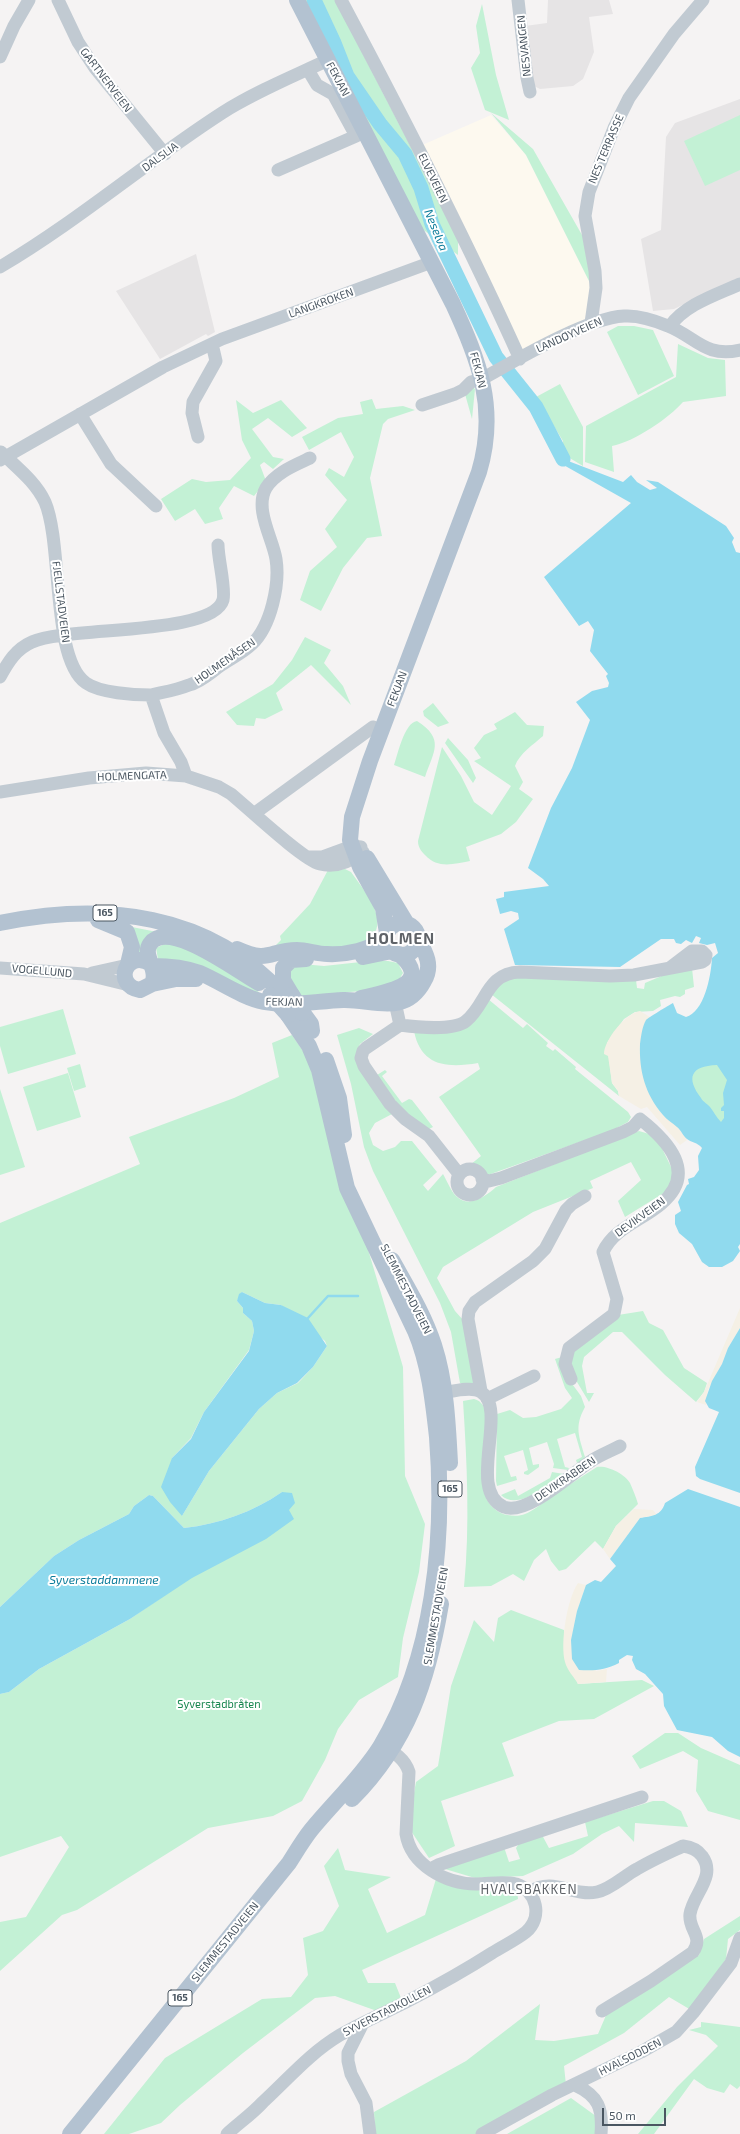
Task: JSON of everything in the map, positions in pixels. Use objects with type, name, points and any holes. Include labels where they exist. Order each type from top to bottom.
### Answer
[{"type":"main road","name":"FEKJAN","points":[[152,965],[199,973],[255,1000],[269,1003],[350,1000],[383,1004],[394,997],[405,986],[411,973],[407,961],[391,944],[383,908],[358,850],[359,816],[370,761],[479,472],[485,447],[489,375],[475,353],[432,262],[297,0]]},
{"type":"main road","name":"FEKJAN","points":[[358,850],[407,924]]},
{"type":"main road","name":"SLEMMESTADVEIEN","points":[[0,923],[56,914],[105,913],[153,920],[208,938],[243,959],[264,975],[312,1032],[326,1058],[339,1098],[347,1154],[356,1189],[367,1216],[425,1322],[437,1356],[441,1498],[435,1571],[429,1609],[417,1659],[387,1748],[362,1788],[289,1863],[70,2134]]},
{"type":"main road","name":"165","points":[[98,920],[127,932],[132,946],[128,965]]},
{"type":"main road","name":"SLEMMESTADVEIEN","points":[[0,931],[43,923],[98,920],[130,923],[158,929],[191,939],[232,959],[254,976],[259,983],[282,995]]},
{"type":"main road","points":[[407,924],[415,930],[418,939],[414,949],[410,952],[391,944],[393,925],[407,924]]},
{"type":"main road","name":"165","points":[[152,965],[148,955],[151,943],[156,939],[169,937],[218,956],[259,983]]},
{"type":"main road","name":"165","points":[[208,938],[227,943],[251,955],[264,957],[295,950],[326,954],[344,953],[365,949],[378,944],[391,944]]},
{"type":"main road","name":"FEKJAN","points":[[394,997],[414,995],[427,976],[427,956],[418,939]]},
{"type":"main road","name":"165","points":[[282,995],[284,983],[282,975],[284,965],[291,960],[345,960],[377,955],[391,944]]},
{"type":"main road","points":[[136,960],[144,960],[152,965],[154,978],[152,984],[140,990],[129,985],[125,979],[125,972],[128,965],[136,960]]},
{"type":"main road","name":"FEKJAN","points":[[152,984],[184,978],[221,984]]},
{"type":"main road","name":"SLEMMESTADVEIEN","points":[[296,1014],[319,1070],[347,1188],[420,1342],[438,1394]]},
{"type":"street","points":[[0,57],[14,26],[29,0]]},
{"type":"street","name":"GARTNERVEIEN","points":[[58,0],[78,42],[91,62],[165,154]]},
{"type":"street","name":"ELVEVEIEN","points":[[341,0],[413,136],[494,300],[516,361]]},
{"type":"street","name":"NESVANGEN","points":[[518,0],[530,92]]},
{"type":"street","name":"NES TERRASSE","points":[[591,323],[596,302],[596,282],[585,216],[590,187],[614,128],[630,98],[674,34],[703,0]]},
{"type":"street","name":"DALSLIA","points":[[0,267],[49,236],[222,113],[246,99],[328,60]]},
{"type":"street","points":[[278,170],[356,136],[333,94],[317,85],[308,70]]},
{"type":"street","name":"LANGKROKEN","points":[[2,456],[163,368],[212,344],[432,262]]},
{"type":"street","points":[[670,326],[677,316],[686,309],[740,284]]},
{"type":"street","name":"LANDØYVEIEN","points":[[422,405],[464,390],[471,382],[489,375],[591,323],[608,318],[636,316],[670,326],[702,347],[721,352],[740,350]]},
{"type":"street","points":[[198,437],[192,413],[193,402],[216,361],[212,344]]},
{"type":"street","points":[[80,414],[111,464],[156,506]]},
{"type":"street","name":"FJELLSTADVEIEN","points":[[2,456],[25,474],[45,503],[58,569],[64,635],[73,665],[86,683],[98,688],[138,695],[151,695]]},
{"type":"street","name":"HOLMENÅSEN","points":[[151,695],[190,685],[201,680],[252,644],[260,635],[266,626],[272,608],[276,582],[276,559],[268,535],[263,499],[266,489],[283,472],[310,458]]},
{"type":"street","points":[[0,677],[11,657],[23,647],[43,638],[163,626],[213,612],[220,608],[224,591],[218,562],[218,545]]},
{"type":"street","points":[[151,695],[164,733],[181,762],[186,776]]},
{"type":"street","points":[[255,813],[373,727]]},
{"type":"street","name":"HOLMENGATA","points":[[0,792],[89,778],[146,774],[186,776],[220,787],[255,813],[307,857],[322,857],[358,850]]},
{"type":"street","name":"VOGELLUND","points":[[84,974],[128,965]]},
{"type":"street","points":[[459,1174],[429,1136],[405,1118],[390,1104],[364,1066],[361,1058],[363,1051],[400,1025],[420,1028],[450,1026],[466,1022],[497,979],[505,974],[520,972],[610,976],[643,974],[671,967]]},
{"type":"street","name":"VOGELLUND","points":[[0,968],[84,974],[129,985]]},
{"type":"street","points":[[394,997],[400,1025]]},
{"type":"street","name":"DEVIKVEIEN","points":[[482,1179],[490,1181],[501,1178],[597,1143],[628,1130],[640,1119],[658,1134],[670,1148],[677,1162],[679,1173],[671,1194],[661,1204],[615,1234],[608,1242],[603,1252],[617,1299],[617,1306],[614,1314],[569,1348],[565,1358],[565,1364],[572,1379]]},
{"type":"street","points":[[466,1169],[474,1170],[482,1179],[483,1184],[479,1191],[466,1195],[457,1186],[459,1174],[466,1169]]},
{"type":"street","name":"DEVIKRABBEN","points":[[585,1196],[572,1204],[566,1210],[545,1249],[533,1261],[474,1302],[469,1311],[468,1319],[484,1395],[491,1415],[488,1482],[494,1500],[505,1508],[512,1508],[532,1502],[592,1461],[620,1446]]},
{"type":"street","points":[[438,1394],[469,1390],[484,1395],[534,1376]]},
{"type":"street","points":[[387,1748],[407,1765],[409,1772],[406,1834],[408,1843],[416,1857],[430,1869],[456,1882],[476,1884],[506,1882],[518,1885],[529,1892],[543,1885],[551,1885],[580,1891],[598,1892],[636,1869],[683,1846],[696,1849],[705,1859],[707,1871],[690,1916],[692,1927],[698,1941],[696,1947],[692,1952],[652,1981],[602,2011]]},
{"type":"street","points":[[430,1869],[438,1865],[642,1797]]},
{"type":"street","name":"SYVERSTADKOLLEN","points":[[227,2134],[264,2102],[291,2074],[322,2046],[443,1982],[526,1931],[533,1922],[536,1911],[535,1903],[529,1892]]},
{"type":"street","name":"HVALSODDEN","points":[[482,2134],[552,2095],[575,2085],[676,2032],[693,2013],[731,1962],[740,1938]]},
{"type":"street","points":[[362,2025],[348,2053],[348,2061],[351,2074],[366,2102],[370,2134]]},
{"type":"street","points":[[575,2085],[594,2097],[598,2104],[602,2122],[601,2134]]},
{"type":"shaded area","points":[[548,0],[609,0],[613,14],[589,17],[594,52],[583,79],[573,86],[540,89],[532,85],[525,26],[547,23]]},
{"type":"shaded area","points":[[740,99],[740,278],[674,309],[653,311],[641,239],[661,230],[666,137],[675,123]]},
{"type":"shaded area","points":[[491,115],[526,155],[594,291],[589,322],[521,356],[420,146]]},
{"type":"shaded area","points":[[196,254],[215,332],[208,336],[206,334],[160,359],[116,291]]},
{"type":"green space","points":[[304,0],[335,0],[458,238],[458,255],[418,226]]},
{"type":"green space","points":[[482,4],[496,75],[509,120],[485,110],[471,68],[480,53],[476,26]]},
{"type":"green space","points":[[491,113],[533,149],[586,242],[594,291],[526,155]]},
{"type":"green space","points":[[740,115],[740,170],[705,186],[684,141]]},
{"type":"green space","points":[[618,326],[634,326],[653,330],[674,376],[638,395],[607,332]]},
{"type":"green space","points":[[678,344],[708,358],[725,360],[726,396],[683,402],[660,422],[640,435],[621,444],[612,446],[614,472],[585,462],[586,426],[676,377]]},
{"type":"green space","points":[[560,384],[583,427],[583,466],[563,454],[563,441],[536,397]]},
{"type":"green space","points":[[473,387],[475,389],[472,419],[465,394]]},
{"type":"green space","points":[[372,399],[376,409],[403,406],[415,410],[388,419],[383,424],[370,478],[382,536],[367,538],[343,568],[321,611],[300,600],[310,571],[337,547],[325,529],[347,500],[325,475],[329,468],[344,477],[354,457],[341,432],[309,450],[302,437],[338,418],[363,414],[360,402]]},
{"type":"green space","points":[[236,400],[253,413],[281,400],[307,428],[292,437],[268,418],[252,429],[273,457],[284,459],[273,469],[264,462],[260,465],[266,481],[254,496],[234,486],[219,508],[223,519],[205,524],[195,509],[175,521],[161,499],[192,479],[206,482],[230,480],[251,458],[242,440]]},
{"type":"green space","points":[[305,637],[331,650],[324,663],[343,686],[351,705],[311,665],[276,693],[283,710],[265,719],[256,718],[254,726],[237,725],[226,712],[273,684],[292,660]]},
{"type":"green space","points":[[433,703],[449,723],[438,727],[424,716],[423,711]]},
{"type":"green space","points":[[515,712],[527,725],[544,726],[543,736],[523,753],[515,766],[523,782],[519,789],[533,799],[516,822],[501,834],[466,847],[470,861],[446,864],[435,862],[422,852],[418,841],[442,747],[461,776],[474,802],[492,815],[511,786],[474,761],[481,758],[474,748],[484,735],[497,729],[494,724]]},
{"type":"green space","points":[[417,721],[431,734],[435,746],[425,777],[394,765],[408,727]]},
{"type":"green space","points":[[448,738],[468,760],[476,778],[473,783],[445,743]]},
{"type":"green space","points":[[345,869],[351,872],[370,899],[377,917],[376,930],[368,939],[355,945],[338,947],[321,948],[276,945],[281,940],[280,936],[310,904],[328,870]]},
{"type":"green space","points":[[127,926],[157,932],[142,953],[138,953]]},
{"type":"green space","points":[[171,941],[244,979],[261,994],[158,959],[156,948]]},
{"type":"green space","points":[[370,961],[388,961],[398,963],[403,973],[397,983],[362,991],[301,996],[290,979],[291,968],[302,964],[324,966]]},
{"type":"green space","points":[[692,968],[694,987],[685,990],[685,994],[680,997],[675,996],[660,1000],[661,1006],[653,1011],[635,1012],[624,1019],[607,1043],[612,1083],[618,1091],[619,1096],[491,994],[504,980],[517,975],[636,980],[637,988],[644,989],[645,983],[671,972]]},
{"type":"green space","points":[[488,999],[523,1028],[527,1024],[548,1043],[546,1046],[553,1051],[555,1049],[576,1067],[575,1069],[628,1112],[631,1117],[628,1122],[613,1130],[488,1175],[479,1167],[470,1165],[481,1156],[439,1097],[480,1069],[478,1063],[467,1065],[446,1065],[429,1058],[423,1052],[418,1043],[414,1031],[452,1030]]},
{"type":"green space","points":[[63,1009],[76,1054],[8,1074],[0,1046],[0,1027]]},
{"type":"green space","points":[[359,1028],[373,1034],[360,1044],[356,1054],[392,1114],[375,1123],[369,1133],[373,1145],[383,1151],[395,1147],[401,1141],[412,1141],[437,1172],[423,1185],[428,1191],[443,1174],[451,1189],[461,1200],[477,1200],[496,1187],[639,1131],[656,1136],[674,1173],[667,1191],[625,1217],[618,1201],[641,1180],[631,1162],[590,1181],[593,1188],[533,1212],[443,1267],[437,1278],[455,1311],[464,1321],[476,1379],[471,1386],[460,1383],[451,1332],[440,1303],[373,1171],[364,1147],[351,1084],[337,1035]]},
{"type":"green space","name":"Syverstadbråten","points":[[292,1035],[307,1057],[364,1236],[403,1367],[405,1476],[425,1524],[419,1572],[403,1638],[398,1677],[359,1700],[338,1729],[325,1760],[302,1801],[273,1816],[208,1828],[77,1910],[62,1915],[0,1971],[0,1922],[26,1917],[69,1847],[61,1836],[0,1857],[0,1694],[9,1692],[39,1669],[130,1619],[289,1510],[282,1492],[259,1506],[235,1516],[210,1524],[184,1528],[153,1496],[149,1495],[134,1506],[129,1514],[79,1540],[54,1556],[0,1607],[0,1223],[140,1164],[129,1137],[234,1098],[279,1077],[272,1043]],"holes":[[[242,1292],[265,1303],[281,1305],[325,1341],[327,1346],[313,1367],[298,1383],[277,1393],[259,1409],[209,1471],[182,1516],[172,1458],[191,1438],[204,1412],[249,1350],[254,1331],[252,1321],[243,1313],[243,1308],[237,1301]]]},
{"type":"green space","points":[[721,1063],[728,1081],[726,1114],[715,1143],[681,1075],[702,1066]]},
{"type":"green space","points":[[80,1064],[86,1087],[74,1091],[67,1068]]},
{"type":"green space","points":[[385,1070],[387,1072],[382,1076],[402,1103],[409,1099],[412,1100],[433,1127],[429,1129],[406,1116],[377,1075]]},
{"type":"green space","points":[[68,1073],[81,1117],[37,1131],[23,1087]]},
{"type":"green space","points":[[0,1089],[25,1167],[0,1175]]},
{"type":"green space","points":[[643,1311],[649,1323],[663,1330],[684,1368],[707,1383],[704,1392],[696,1402],[665,1375],[622,1332],[613,1332],[584,1357],[582,1366],[587,1393],[594,1393],[589,1402],[574,1377],[568,1355],[618,1315]]},
{"type":"green space","points":[[562,1357],[567,1377],[581,1396],[585,1407],[580,1420],[579,1437],[585,1457],[577,1463],[576,1460],[582,1457],[575,1433],[557,1439],[565,1467],[569,1468],[568,1470],[553,1468],[554,1464],[547,1442],[529,1448],[533,1465],[539,1464],[539,1467],[528,1475],[524,1474],[524,1472],[528,1470],[523,1450],[504,1456],[511,1477],[516,1476],[517,1480],[497,1486],[497,1414],[510,1410],[523,1418],[536,1417],[561,1409],[572,1398],[565,1388],[555,1359]]},
{"type":"green space","points":[[474,1399],[483,1405],[486,1417],[486,1433],[482,1470],[483,1487],[489,1502],[501,1513],[516,1516],[528,1513],[597,1467],[606,1467],[611,1469],[620,1473],[628,1480],[638,1504],[616,1526],[603,1549],[595,1541],[566,1569],[559,1571],[551,1561],[546,1549],[534,1560],[524,1581],[513,1574],[491,1586],[464,1587],[467,1540],[467,1494],[463,1401]]},
{"type":"green space","points":[[552,1472],[564,1474],[534,1494],[516,1500],[508,1499],[501,1495],[515,1489],[518,1496],[550,1478]]},
{"type":"green space","points":[[511,1610],[564,1630],[564,1651],[578,1684],[642,1680],[654,1686],[594,1719],[559,1721],[502,1743],[514,1776],[441,1801],[455,1846],[429,1858],[411,1831],[412,1804],[416,1782],[438,1766],[451,1686],[474,1620],[494,1642],[498,1618]]},
{"type":"green space","points":[[665,1733],[678,1733],[701,1748],[740,1765],[740,1820],[708,1811],[696,1791],[698,1760],[683,1751],[640,1769],[632,1756]]},
{"type":"green space","points":[[653,1801],[664,1801],[681,1811],[688,1827],[635,1823],[634,1842],[619,1826],[602,1834],[573,1854],[523,1876],[475,1878],[435,1866],[504,1847],[509,1862],[520,1859],[516,1848],[521,1841],[542,1835],[549,1848],[588,1836],[585,1822]]},
{"type":"green space","points":[[338,1848],[345,1870],[391,1877],[368,1889],[387,1933],[425,1915],[436,1879],[483,1891],[517,1891],[518,1899],[362,1970],[368,1983],[395,1983],[401,1998],[377,2011],[335,1996],[315,1998],[243,2053],[180,2105],[161,2123],[129,2134],[104,2134],[165,2058],[262,1999],[291,1997],[308,1975],[303,1938],[323,1931],[339,1906],[324,1866]]},
{"type":"green space","points":[[740,1916],[740,1930],[728,1939],[726,1959],[691,2010],[669,1997],[624,2033],[564,2066],[566,2085],[481,2134],[375,2134],[374,2112],[466,2061],[540,2004],[535,2040],[554,2041],[598,2034],[607,2013],[699,1955],[704,1939]]},
{"type":"green space","points":[[701,2022],[740,2027],[740,2086],[737,2089],[730,2084],[724,2093],[707,2088],[694,2079],[654,2134],[638,2134],[677,2087],[718,2046],[706,2035],[689,2030],[701,2027]]},
{"type":"green space","points":[[571,2098],[600,2119],[598,2134],[507,2134]]},
{"type":"sand","points":[[640,1011],[650,1017],[654,1103],[664,1116],[677,1126],[687,1140],[680,1145],[647,1107],[641,1109],[619,1096],[618,1091],[612,1083],[608,1056],[604,1054],[605,1048],[612,1035],[622,1022],[634,1013]]},
{"type":"sand","points":[[740,1308],[740,1328],[728,1348],[722,1364],[708,1390],[706,1405],[697,1402],[704,1392]]},
{"type":"sand","points":[[634,1509],[653,1510],[657,1515],[640,1518],[610,1559],[603,1549],[616,1526]]},
{"type":"sand","points":[[578,1583],[586,1585],[577,1611],[596,1671],[607,1669],[606,1682],[578,1684],[565,1662],[563,1644],[564,1633],[571,1599]]},
{"type":"water","points":[[563,459],[623,482],[631,475],[637,482],[650,490],[657,488],[646,480],[658,482],[726,526],[734,538],[732,542],[736,552],[740,553],[740,1244],[738,1247],[740,1251],[733,1261],[722,1267],[709,1267],[702,1262],[692,1244],[679,1233],[675,1224],[675,1215],[681,1211],[678,1202],[689,1184],[688,1179],[694,1177],[699,1170],[698,1156],[702,1148],[686,1138],[657,1107],[644,1082],[640,1054],[641,1035],[646,1020],[673,1003],[677,1013],[686,1017],[698,1008],[708,984],[712,958],[718,953],[715,943],[707,945],[699,943],[701,938],[696,936],[692,943],[686,940],[681,944],[676,943],[674,939],[661,939],[620,967],[515,965],[504,929],[519,919],[518,913],[511,911],[500,914],[496,899],[504,897],[504,892],[549,886],[543,879],[528,868],[551,808],[572,768],[590,720],[576,702],[592,691],[608,687],[609,683],[606,676],[608,674],[590,651],[594,630],[588,621],[579,626],[544,577],[631,503],[560,463]],"holes":[[[717,1065],[727,1080],[723,1093],[724,1105],[721,1108],[721,1111],[724,1111],[724,1118],[721,1122],[696,1091],[692,1079],[693,1074],[701,1068]]]},
{"type":"water","points":[[242,1292],[265,1303],[281,1305],[308,1318],[327,1346],[313,1367],[297,1383],[277,1393],[259,1409],[209,1471],[182,1516],[170,1502],[161,1487],[172,1458],[191,1439],[204,1412],[249,1351],[254,1331],[252,1321],[243,1313],[243,1308],[237,1301],[239,1294]]},
{"type":"water","points":[[740,1328],[740,1493],[700,1479],[696,1476],[695,1467],[719,1412],[709,1408],[705,1401],[712,1381],[722,1364],[728,1348]]},
{"type":"water","points":[[688,1489],[740,1507],[740,1757],[728,1751],[712,1737],[677,1730],[664,1706],[663,1694],[645,1674],[636,1669],[632,1660],[633,1656],[627,1655],[619,1660],[619,1663],[604,1669],[595,1670],[579,1670],[572,1659],[571,1640],[577,1611],[586,1585],[595,1580],[601,1582],[616,1566],[610,1559],[640,1518],[656,1515],[661,1511],[665,1503]]},
{"type":"water","name":"Syverstaddammene","points":[[282,1492],[292,1493],[295,1503],[289,1510],[294,1519],[266,1539],[192,1578],[130,1619],[39,1669],[9,1692],[0,1694],[0,1607],[54,1556],[79,1540],[129,1514],[134,1506],[149,1495],[153,1496],[184,1528],[210,1524],[235,1516],[259,1506]]},
{"type":"waterway","name":"Neselva","points":[[314,0],[334,43],[347,76],[380,124],[405,154],[421,188],[432,224],[496,357],[536,407],[563,459]]},
{"type":"waterway","points":[[308,1318],[328,1296],[358,1296]]},
{"type":"district","name":"HOLMEN","points":[[401,939]]},
{"type":"district","name":"HVALSBAKKEN","points":[[529,1890]]}]
